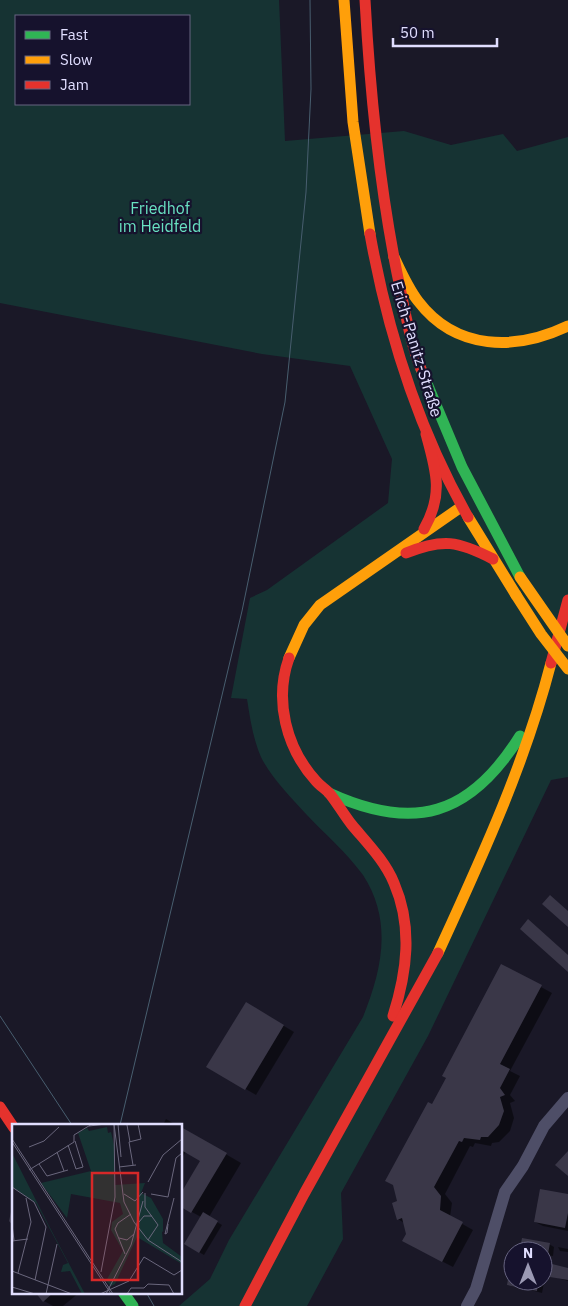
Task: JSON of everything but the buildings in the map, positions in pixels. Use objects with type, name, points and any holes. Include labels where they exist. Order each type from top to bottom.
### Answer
[{"type":"main road","name":"Erich-Panitz-Straße","points":[[344,0],[352,125],[373,259],[398,354],[426,434],[461,507],[541,634],[568,669]]},
{"type":"main road","name":"Erich-Panitz-Straße","points":[[365,0],[372,123],[394,257],[414,349],[442,427],[477,500],[520,577],[568,646]]},
{"type":"main road","points":[[394,257],[408,285],[427,311],[450,330],[470,338],[496,344],[526,343],[550,336],[568,326]]},
{"type":"main road","points":[[422,533],[436,509],[438,494],[437,476],[426,434]]},
{"type":"main road","points":[[374,1070],[402,990],[407,966],[405,923],[394,883],[383,864],[329,793],[315,780],[298,755],[287,732],[282,708],[285,662],[293,642],[305,621],[320,605],[422,533],[461,507],[477,500]]},
{"type":"main road","points":[[381,563],[429,544],[446,541],[460,542],[493,559]]},
{"type":"main road","points":[[245,1306],[304,1194],[432,967],[476,871],[523,753],[543,695],[568,600]]},
{"type":"main road","points":[[556,644],[568,622]]},
{"type":"main road","points":[[329,793],[376,811],[402,814],[431,812],[456,802],[478,790],[496,772],[514,746],[543,695]]},
{"type":"main road","points":[[0,1107],[12,1125]]},
{"type":"main road","points":[[124,1294],[132,1306]]},
{"type":"street","points":[[467,1306],[476,1288],[506,1192],[524,1166],[544,1126],[568,1098]]},
{"type":"green space","name":"Friedhof im Heidfeld","points":[[0,0],[279,0],[285,141],[404,131],[451,145],[503,134],[517,151],[568,137],[568,777],[551,780],[428,1036],[341,1193],[343,1239],[307,1306],[179,1306],[210,1279],[229,1240],[363,1017],[375,981],[381,946],[378,910],[372,892],[363,875],[276,779],[258,750],[247,699],[231,698],[250,598],[267,590],[388,503],[392,459],[350,366],[262,354],[0,303]]},
{"type":"tram line","points":[[120,1124],[242,611],[285,402],[306,192],[311,89],[310,0]]},
{"type":"tram line","points":[[0,1016],[71,1124]]},
{"type":"tram line","points":[[147,1294],[154,1306]]},
{"type":"traffic: fast","points":[[421,369],[462,467],[520,577]]},
{"type":"traffic: fast","points":[[329,793],[360,805],[388,812],[414,813],[438,809],[460,799],[481,784],[501,763],[520,736]]},
{"type":"traffic: fast","points":[[124,1294],[133,1306]]},
{"type":"traffic: slow","points":[[344,0],[353,122],[370,234]]},
{"type":"traffic: slow","points":[[394,257],[414,296],[433,317],[450,330],[488,342],[508,342],[528,340],[568,326]]},
{"type":"traffic: slow","points":[[289,658],[304,625],[320,605],[461,507]]},
{"type":"traffic: slow","points":[[468,517],[516,595]]},
{"type":"traffic: slow","points":[[520,577],[568,646]]},
{"type":"traffic: slow","points":[[516,595],[541,634],[568,669]]},
{"type":"traffic: slow","points":[[438,953],[501,811],[528,738],[551,663]]},
{"type":"traffic: jam","points":[[365,0],[373,103],[385,205],[407,322],[421,369]]},
{"type":"traffic: jam","points":[[370,234],[386,308],[407,380],[434,450],[468,517]]},
{"type":"traffic: jam","points":[[424,529],[430,516],[436,493],[433,459],[426,434]]},
{"type":"traffic: jam","points":[[406,553],[430,545],[450,544],[470,548],[493,559]]},
{"type":"traffic: jam","points":[[551,663],[568,600]]},
{"type":"traffic: jam","points":[[289,658],[283,690],[283,707],[290,739],[306,768],[330,794],[352,825],[381,860],[394,883],[400,900],[404,916],[406,950],[402,983],[393,1016]]},
{"type":"traffic: jam","points":[[245,1306],[304,1194],[438,953]]},
{"type":"traffic: jam","points":[[0,1107],[12,1125]]}]
